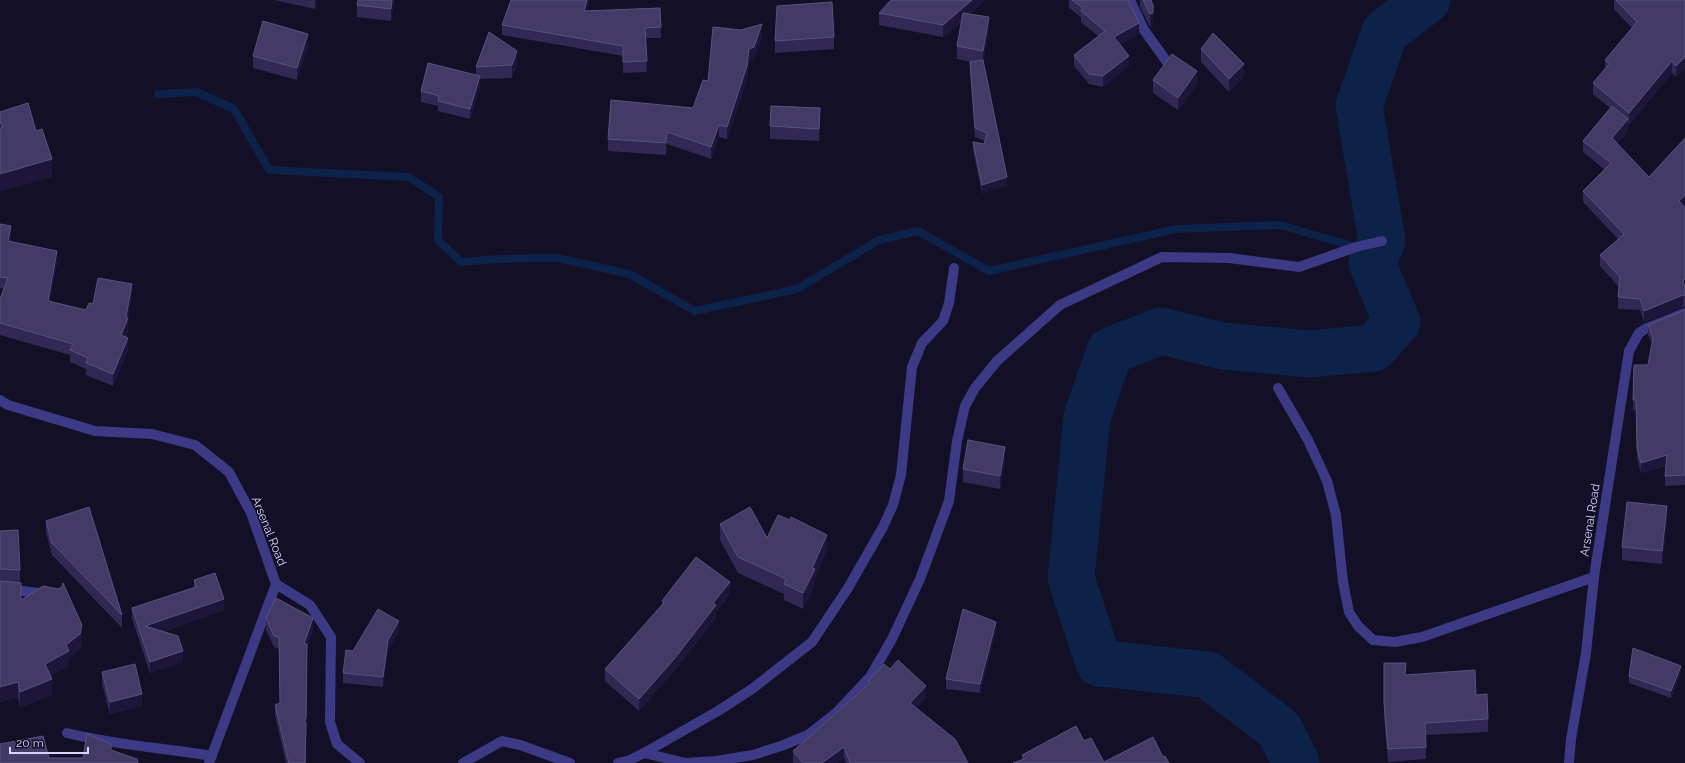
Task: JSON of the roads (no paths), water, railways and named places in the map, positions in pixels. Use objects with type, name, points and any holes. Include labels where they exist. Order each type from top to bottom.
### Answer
[{"type":"street","points":[[1130,0],[1144,30],[1167,62]]},
{"type":"street","points":[[644,753],[686,763],[716,761],[753,755],[781,746],[808,735],[836,713],[870,677],[892,639],[920,579],[949,501],[957,442],[965,406],[975,388],[997,362],[1060,305],[1162,256],[1229,258],[1299,267],[1356,247],[1382,241]]},
{"type":"street","points":[[625,762],[644,753],[718,711],[752,689],[812,642],[848,588],[883,527],[893,505],[901,475],[912,367],[922,343],[943,321],[949,303],[954,268]]},
{"type":"street","name":"Arsenal Road","points":[[1569,763],[1571,739],[1586,653],[1594,576],[1629,351],[1639,333],[1645,329],[1685,313]]},
{"type":"street","points":[[1278,388],[1308,440],[1327,482],[1336,515],[1343,582],[1349,612],[1358,626],[1373,640],[1395,642],[1422,637],[1594,576]]},
{"type":"street","name":"Arsenal Road","points":[[0,400],[8,405],[95,431],[152,434],[195,445],[229,472],[251,513],[276,584],[211,759]]},
{"type":"street","points":[[276,584],[310,605],[331,636],[330,722],[337,744],[360,763]]},
{"type":"street","points":[[0,590],[31,592],[57,598]]},
{"type":"street","points":[[67,733],[91,739],[128,745],[178,750],[211,759]]},
{"type":"street","points":[[463,763],[502,741],[520,745],[570,763]]},
{"type":"waterway","points":[[1296,763],[1279,729],[1208,675],[1099,663],[1071,578],[1087,417],[1110,351],[1161,331],[1223,346],[1310,354],[1374,348],[1397,322],[1372,263],[1382,241],[1359,106],[1385,32],[1427,0]]},
{"type":"waterway","points":[[158,94],[196,92],[234,109],[269,170],[409,177],[439,197],[438,240],[461,262],[499,259],[558,258],[629,274],[695,311],[797,289],[879,240],[918,231],[989,271],[1176,229],[1280,225],[1356,247],[1372,263]]}]
